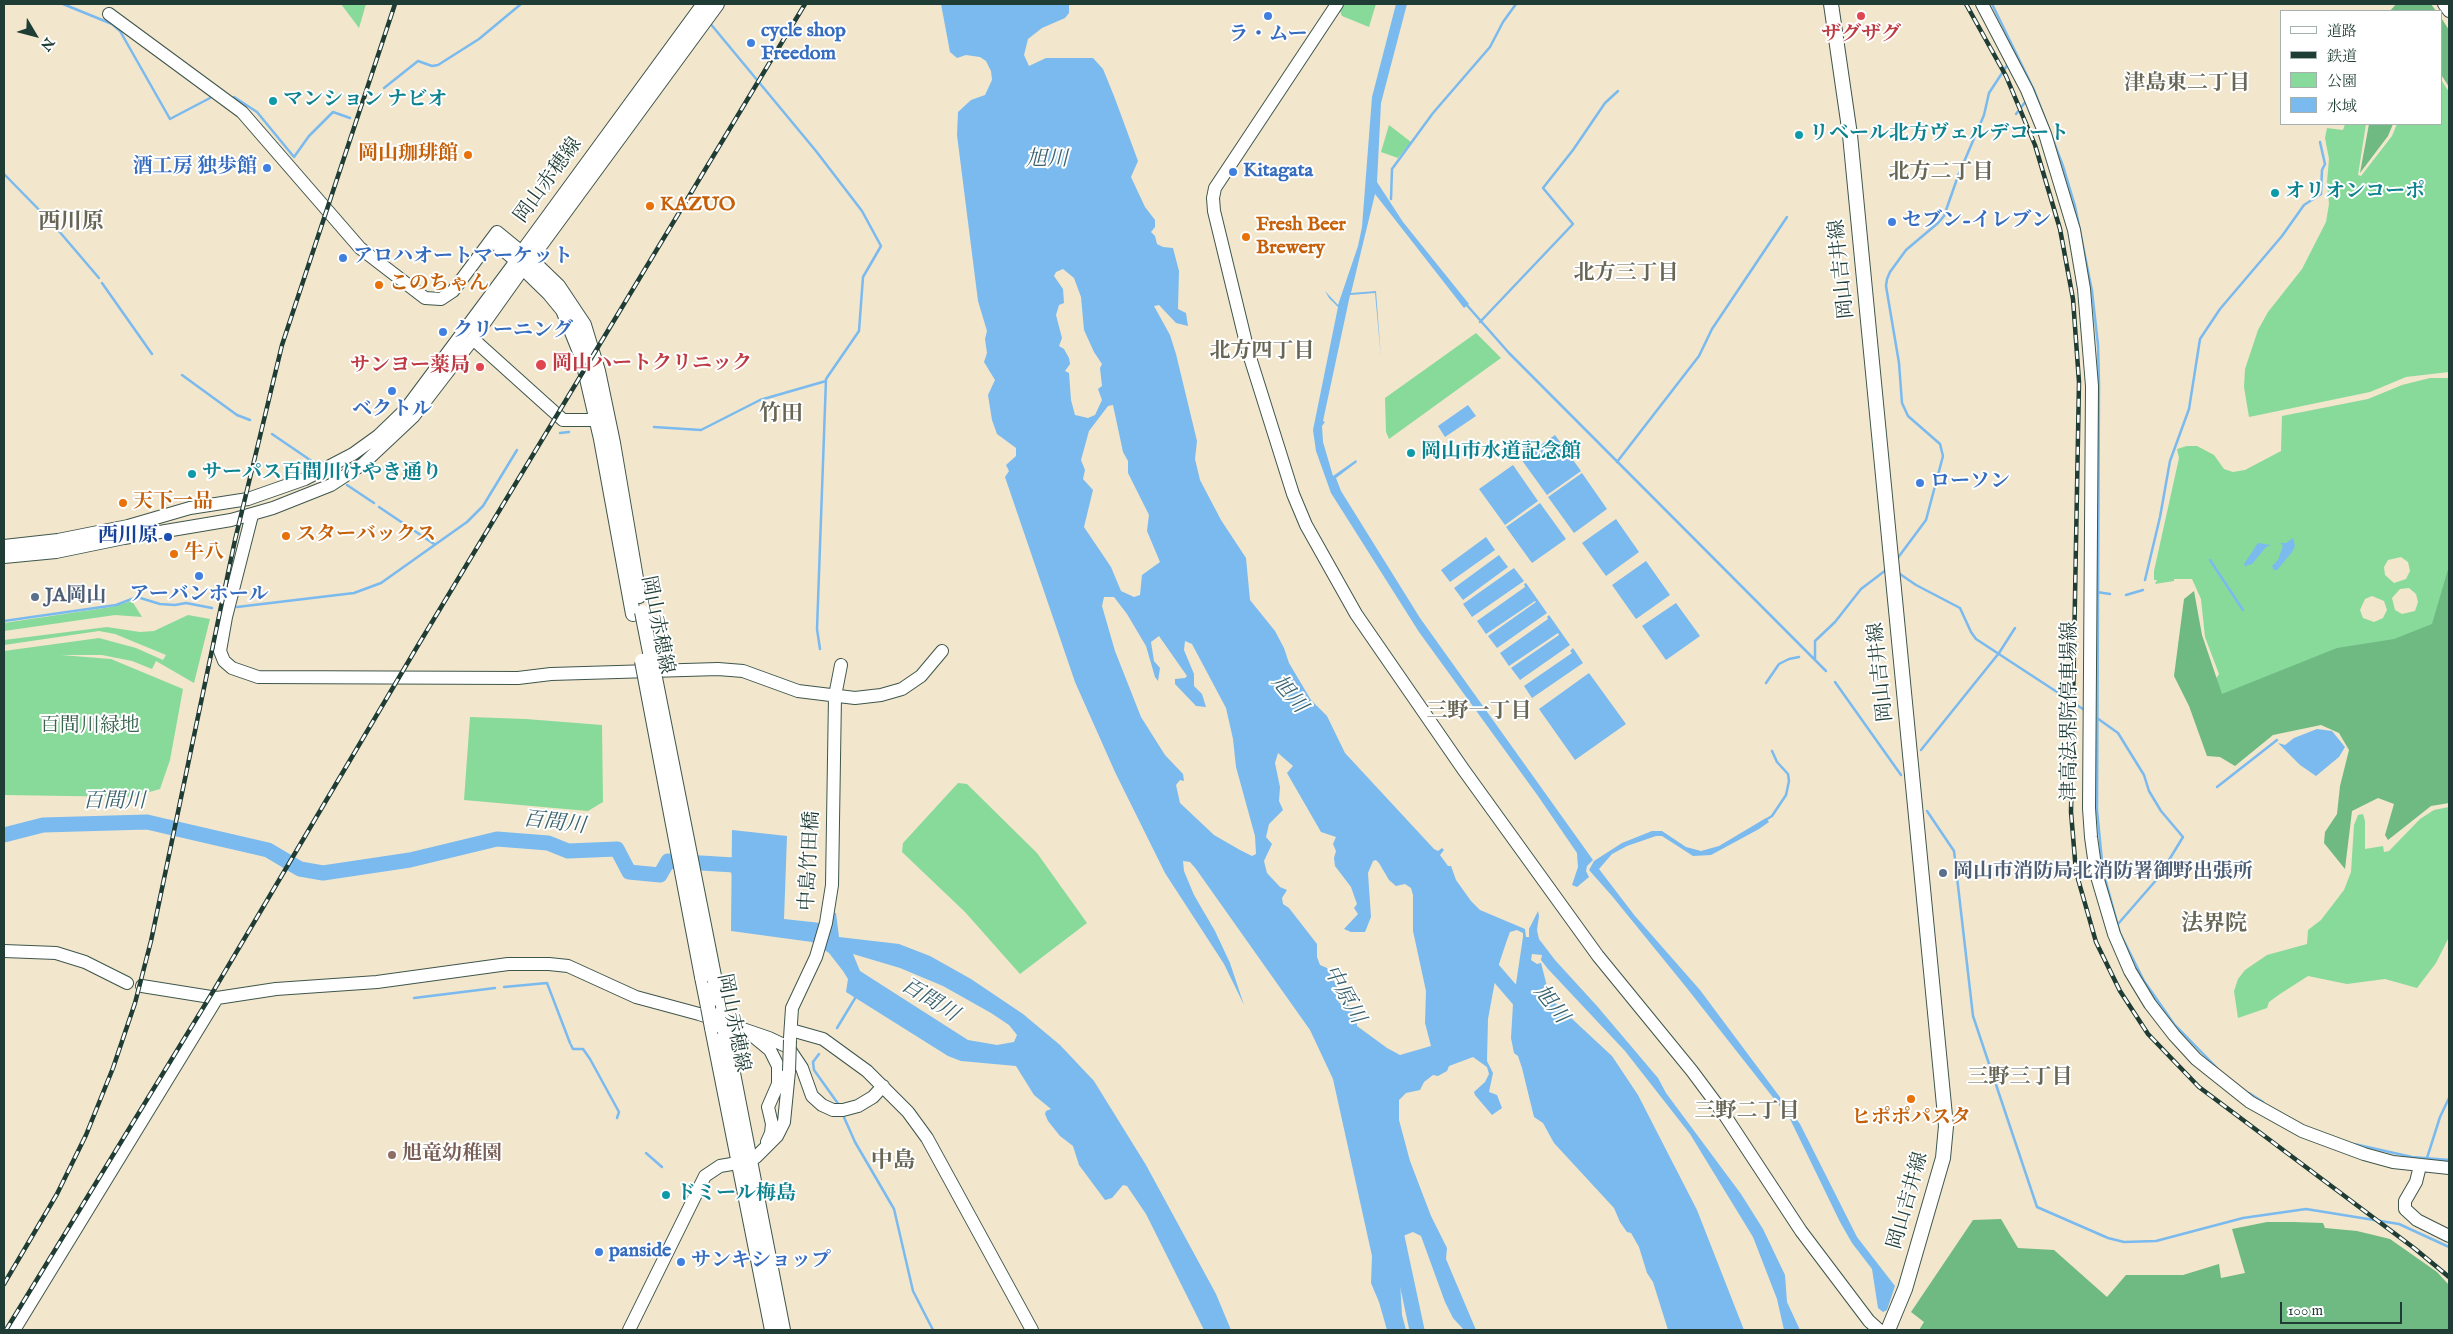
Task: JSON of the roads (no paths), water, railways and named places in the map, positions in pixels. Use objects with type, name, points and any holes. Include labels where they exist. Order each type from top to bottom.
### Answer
[{"type":"main road","name":"岡山吉井線","points":[[1831,4],[1850,135],[1946,1126],[1943,1158],[1905,1288],[1888,1330]]},
{"type":"main road","name":"岡山赤穂線","points":[[711,6],[523,260],[563,310],[582,357],[601,420],[744,1162],[772,1330]]},
{"type":"main road","name":"岡山赤穂線","points":[[744,1162],[783,1330]]},
{"type":"street","points":[[1338,4],[1215,188],[1213,198],[1214,211],[1248,350],[1281,461],[1300,510],[1330,570],[1356,614],[1462,769],[1598,956],[1718,1107],[1801,1231],[1869,1321],[1879,1330]]},
{"type":"street","name":"津高法界院停車場線","points":[[1982,4],[2030,96],[2064,194],[2080,263],[2087,315],[2092,386],[2089,808],[2096,873],[2114,934],[2130,971],[2150,1004],[2196,1059],[2250,1102],[2302,1131],[2326,1140],[2394,1162],[2449,1168]]},
{"type":"street","points":[[2444,4],[2449,11]]},
{"type":"street","points":[[109,14],[242,112],[360,248],[426,298],[441,299],[453,291],[494,236],[523,260]]},
{"type":"street","points":[[4,557],[56,552],[252,515],[310,496],[331,485],[363,464],[413,417],[473,340],[523,260]]},
{"type":"street","points":[[4,546],[58,540],[128,526],[190,508],[248,499],[298,482],[326,469],[378,436],[405,410],[523,260]]},
{"type":"street","points":[[473,340],[563,420],[601,420]]},
{"type":"street","points":[[252,515],[226,617],[220,651],[224,661],[232,668],[258,677],[518,678],[561,674],[718,669],[743,671],[798,691],[855,698],[881,695],[902,688],[921,676],[942,650]]},
{"type":"street","name":"中島竹田橋","points":[[790,1035],[792,1008],[816,957],[826,923],[832,885],[835,696],[841,666]]},
{"type":"street","points":[[4,951],[40,951],[63,955],[85,962],[128,983]]},
{"type":"street","points":[[142,986],[217,998],[276,989],[370,983],[508,964],[568,966],[636,997],[699,1014],[769,1038],[788,1047],[802,1068],[812,1096],[822,1105],[833,1110],[843,1110],[858,1106],[873,1097],[883,1086]]},
{"type":"street","points":[[14,1330],[217,998]]},
{"type":"street","points":[[740,1028],[762,1042],[775,1057],[778,1066],[778,1084],[768,1107],[772,1133],[764,1149]]},
{"type":"street","points":[[629,1330],[705,1176],[720,1166],[744,1162],[764,1149],[776,1136],[784,1122],[790,1035],[823,1039],[868,1071],[908,1112],[927,1138],[1032,1330]]},
{"type":"street","points":[[2420,1166],[2416,1182],[2405,1201],[2405,1210],[2416,1220],[2449,1236]]},
{"type":"water","name":"旭川","points":[[941,4],[1069,4],[1069,13],[1065,18],[1042,28],[1028,39],[1024,55],[1029,66],[1046,58],[1093,58],[1103,69],[1138,161],[1131,177],[1145,207],[1155,220],[1155,227],[1151,232],[1155,236],[1157,244],[1173,248],[1179,271],[1178,309],[1186,313],[1188,326],[1176,323],[1159,305],[1154,306],[1170,335],[1176,354],[1197,441],[1195,459],[1200,480],[1221,520],[1246,558],[1250,600],[1275,631],[1289,663],[1311,700],[1327,716],[1345,753],[1434,849],[1438,851],[1442,848],[1444,850],[1440,855],[1448,866],[1451,866],[1456,880],[1471,901],[1480,910],[1525,929],[1526,937],[1529,937],[1529,929],[1538,911],[1537,930],[1539,939],[1555,960],[1658,1078],[1666,1093],[1741,1194],[1763,1229],[1785,1275],[1787,1302],[1800,1330],[1784,1330],[1777,1299],[1753,1237],[1690,1134],[1625,1051],[1548,969],[1541,960],[1542,955],[1532,954],[1531,960],[1537,964],[1541,963],[1549,994],[1555,1003],[1612,1056],[1638,1095],[1697,1210],[1744,1330],[1668,1330],[1653,1282],[1647,1273],[1639,1247],[1631,1233],[1627,1232],[1620,1222],[1614,1208],[1554,1143],[1543,1123],[1534,1117],[1522,1068],[1518,1056],[1514,1053],[1511,1038],[1513,1004],[1523,937],[1523,933],[1517,930],[1510,932],[1497,970],[1488,1019],[1487,1061],[1493,1073],[1489,1092],[1497,1095],[1502,1108],[1492,1115],[1475,1095],[1474,1092],[1485,1082],[1489,1074],[1487,1067],[1473,1057],[1449,1066],[1447,1071],[1438,1076],[1433,1075],[1424,1082],[1420,1090],[1406,1093],[1399,1100],[1399,1120],[1410,1161],[1431,1216],[1447,1248],[1446,1259],[1476,1330],[1464,1330],[1453,1318],[1445,1302],[1421,1236],[1413,1232],[1403,1236],[1399,1263],[1402,1315],[1406,1330],[1387,1330],[1371,1283],[1372,1256],[1333,1079],[1310,1030],[1196,869],[1190,862],[1183,861],[1184,871],[1194,895],[1215,931],[1230,963],[1244,1005],[1224,964],[1165,873],[1115,772],[1075,682],[1005,477],[1009,471],[1006,465],[1016,456],[1016,448],[997,434],[992,420],[988,395],[995,380],[984,362],[987,353],[985,339],[987,331],[978,301],[957,135],[958,112],[971,100],[985,95],[992,80],[991,71],[986,61],[980,57],[966,55],[957,58],[950,52]],"holes":[[[1063,269],[1074,278],[1081,297],[1084,330],[1102,364],[1100,368],[1102,386],[1098,389],[1102,400],[1095,415],[1088,418],[1075,415],[1071,400],[1069,373],[1065,371],[1070,364],[1069,358],[1064,349],[1059,346],[1062,338],[1056,315],[1059,305],[1064,303],[1063,289],[1054,276],[1056,272]],[[1113,405],[1123,452],[1128,461],[1128,473],[1149,515],[1147,531],[1160,562],[1142,575],[1140,595],[1134,597],[1121,591],[1111,567],[1084,527],[1093,490],[1083,479],[1085,470],[1081,460],[1089,431],[1108,406]],[[1104,597],[1114,597],[1127,614],[1146,646],[1155,677],[1158,681],[1160,668],[1154,661],[1151,642],[1159,636],[1187,676],[1175,679],[1175,684],[1196,706],[1206,707],[1202,694],[1194,686],[1194,674],[1184,650],[1185,641],[1192,644],[1226,708],[1233,739],[1236,767],[1255,836],[1256,854],[1252,856],[1214,835],[1180,803],[1176,785],[1180,780],[1184,781],[1183,774],[1165,755],[1141,717],[1115,651],[1102,606]],[[1278,753],[1293,766],[1287,773],[1321,832],[1336,837],[1333,844],[1336,851],[1334,858],[1335,866],[1351,887],[1357,904],[1354,908],[1358,914],[1344,929],[1351,932],[1365,932],[1371,917],[1368,873],[1373,861],[1376,860],[1379,863],[1389,880],[1396,886],[1405,884],[1411,888],[1413,895],[1413,931],[1426,991],[1425,1023],[1431,1046],[1400,1055],[1357,1026],[1357,1018],[1347,1003],[1339,1003],[1335,991],[1337,987],[1327,968],[1320,965],[1317,957],[1317,944],[1289,908],[1283,904],[1282,898],[1287,890],[1280,887],[1267,873],[1264,861],[1272,844],[1266,837],[1269,824],[1283,810],[1279,801],[1280,787],[1275,763]]]},
{"type":"water","points":[[1396,4],[1407,4],[1381,103],[1377,182],[1403,222],[1469,304],[1464,308],[1375,194],[1351,293],[1376,291],[1381,358],[1375,293],[1350,295],[1323,421],[1325,422],[1322,426],[1323,442],[1333,476],[1356,460],[1357,462],[1336,478],[1341,491],[1420,618],[1593,860],[1587,866],[1586,871],[1589,877],[1577,887],[1572,885],[1578,867],[1577,853],[1419,632],[1331,493],[1316,451],[1313,430],[1338,307],[1325,291],[1338,305],[1358,246],[1362,227],[1372,97]]},
{"type":"water","points":[[1468,405],[1476,416],[1445,437],[1438,426]]},
{"type":"water","points":[[1555,435],[1581,471],[1547,495],[1521,459]]},
{"type":"water","points":[[1513,465],[1538,501],[1505,525],[1479,489]]},
{"type":"water","points":[[1582,473],[1607,509],[1574,533],[1548,497]]},
{"type":"water","points":[[1540,503],[1566,539],[1532,563],[1506,527]]},
{"type":"water","points":[[1616,519],[1639,552],[1606,576],[1582,543]]},
{"type":"water","points":[[1486,537],[1495,550],[1450,582],[1441,570]]},
{"type":"water","points":[[2293,538],[2295,546],[2292,552],[2277,570],[2274,570],[2272,566],[2278,560],[2283,546],[2280,543],[2286,543]]},
{"type":"water","points":[[2258,543],[2271,545],[2266,547],[2252,564],[2245,566],[2244,564]]},
{"type":"water","points":[[1499,555],[1508,567],[1463,600],[1454,588]]},
{"type":"water","points":[[1646,561],[1670,595],[1636,619],[1612,585]]},
{"type":"water","points":[[1514,568],[1524,581],[1472,617],[1463,604]]},
{"type":"water","points":[[1526,583],[1547,613],[1497,648],[1488,636],[1536,602],[1486,634],[1477,621],[1525,587],[1524,584]]},
{"type":"water","points":[[1676,603],[1700,636],[1666,660],[1642,626]]},
{"type":"water","points":[[1549,615],[1570,645],[1520,680],[1511,668],[1559,635],[1558,633],[1509,666],[1500,653],[1548,619]]},
{"type":"water","points":[[1573,648],[1583,663],[1532,698],[1524,686],[1572,653],[1570,651]]},
{"type":"water","points":[[1589,673],[1626,724],[1575,760],[1539,709]]},
{"type":"water","points":[[2317,729],[2332,731],[2345,747],[2339,757],[2316,776],[2300,765],[2278,743],[2285,745],[2294,738]]},
{"type":"water","points":[[1766,818],[1769,822],[1759,829],[1711,855],[1693,856],[1662,836],[1656,836],[1627,846],[1612,854],[1599,869],[1635,916],[1700,990],[1800,1124],[1857,1237],[1895,1286],[1887,1310],[1883,1312],[1878,1308],[1872,1269],[1852,1243],[1840,1222],[1790,1119],[1686,987],[1589,870],[1594,861],[1622,843],[1652,831],[1662,831],[1686,847],[1701,851],[1719,846]]},
{"type":"water","points":[[732,830],[787,836],[784,919],[821,923],[831,912],[836,913],[839,937],[899,944],[930,956],[971,979],[1023,1014],[1060,1045],[1094,1081],[1146,1165],[1216,1294],[1231,1330],[1204,1330],[1146,1214],[1127,1186],[1123,1185],[1112,1198],[1105,1200],[1079,1165],[1073,1146],[1060,1136],[1048,1121],[1045,1114],[1046,1111],[1051,1109],[1034,1095],[1016,1066],[961,1061],[948,1056],[846,992],[848,979],[843,971],[829,953],[812,942],[731,931]],"holes":[[[853,954],[900,968],[943,986],[991,1013],[1009,1025],[1017,1035],[1014,1042],[997,1045],[968,1040],[860,971]]]},
{"type":"waterway","points":[[63,4],[112,24],[120,31],[170,119],[210,98]]},
{"type":"waterway","points":[[384,88],[418,61],[432,66],[438,65],[479,39],[521,4]]},
{"type":"waterway","points":[[1391,199],[1392,169],[1433,113],[1490,47],[1503,22],[1516,4]]},
{"type":"waterway","points":[[1992,4],[2034,90],[2063,166],[2075,206],[2092,291],[2098,345],[2099,383],[2097,810],[2103,871],[2120,933],[2144,981],[2174,1024],[2217,1068]]},
{"type":"waterway","points":[[709,22],[816,151],[862,211],[881,246],[863,277],[859,331],[826,379],[817,629],[820,649]]},
{"type":"waterway","points":[[1897,559],[1926,520],[1943,456],[1940,444],[1908,416],[1902,403],[1899,363],[1886,286],[1887,279],[1906,250],[1944,216],[1958,176],[1984,115],[1989,93],[2008,64]]},
{"type":"waterway","points":[[1480,322],[1573,224],[1543,188],[1573,150],[1605,103],[1618,91]]},
{"type":"waterway","points":[[234,97],[257,112],[294,157],[309,136],[333,112],[350,118]]},
{"type":"waterway","points":[[2016,114],[2026,101]]},
{"type":"waterway","points":[[2145,580],[2160,517],[2170,461],[2189,409],[2200,339],[2220,309],[2282,236],[2304,205],[2321,194],[2322,170],[2325,164],[2320,142]]},
{"type":"waterway","points":[[4,174],[52,223],[99,278]]},
{"type":"waterway","points":[[1617,462],[1699,356],[1712,329],[1787,217]]},
{"type":"waterway","points":[[102,283],[152,354]]},
{"type":"waterway","points":[[1465,303],[1509,353],[1826,671]]},
{"type":"waterway","points":[[182,375],[237,415],[250,420]]},
{"type":"waterway","points":[[654,427],[701,430],[760,400],[826,381]]},
{"type":"waterway","points":[[560,433],[569,432]]},
{"type":"waterway","points":[[272,434],[316,464]]},
{"type":"waterway","points":[[237,607],[354,593],[381,583],[467,522],[483,506],[517,450]]},
{"type":"waterway","points":[[347,485],[374,503]]},
{"type":"waterway","points":[[379,507],[434,544]]},
{"type":"waterway","points":[[2210,560],[2243,610]]},
{"type":"waterway","points":[[1815,659],[1815,641],[1835,622],[1861,589],[1886,570]]},
{"type":"waterway","points":[[1897,572],[1916,585],[1960,608],[1976,639],[2086,711]]},
{"type":"waterway","points":[[2126,595],[2143,590]]},
{"type":"waterway","points":[[2097,592],[2110,594]]},
{"type":"waterway","points":[[4,621],[116,605],[137,597],[160,604],[175,605],[186,603],[212,608]]},
{"type":"waterway","points":[[1921,750],[1999,653],[2015,628]]},
{"type":"waterway","points":[[1766,683],[1779,664],[1799,657]]},
{"type":"waterway","points":[[1835,682],[1901,775]]},
{"type":"waterway","points":[[2097,718],[2118,733],[2144,775],[2149,791],[2161,811],[2183,837],[2158,878],[2118,924]]},
{"type":"waterway","points":[[2217,787],[2277,740]]},
{"type":"waterway","points":[[1764,821],[1772,816],[1786,795],[1789,781],[1788,774],[1777,762],[1772,751]]},
{"type":"waterway","points":[[1927,811],[1954,851],[1973,1016],[2037,1207],[2108,1238],[2124,1242],[2156,1241],[2243,1218],[2306,1209],[2399,1224],[2449,1247]]},
{"type":"waterway","name":"百間川","points":[[4,835],[43,825],[147,822],[268,850],[300,869],[323,873],[410,860],[497,839],[548,843],[568,851],[617,849],[629,872],[660,875],[668,861],[734,865],[746,879]]},
{"type":"waterway","name":"旭川","points":[[1483,958],[1527,1009]]},
{"type":"waterway","points":[[504,987],[547,983],[570,1043]]},
{"type":"waterway","points":[[414,998],[495,988]]},
{"type":"waterway","points":[[837,1028],[857,995]]},
{"type":"waterway","points":[[571,1045],[573,1049],[583,1049],[590,1059],[619,1112],[617,1118]]},
{"type":"waterway","points":[[819,1054],[813,1062],[814,1070],[839,1105]]},
{"type":"waterway","points":[[2249,1093],[2263,1102]]},
{"type":"waterway","points":[[2427,1158],[2440,1117],[2449,1098]]},
{"type":"waterway","points":[[843,1115],[855,1142],[894,1209],[913,1291],[933,1330]]},
{"type":"waterway","points":[[2354,1144],[2412,1157],[2449,1160]]},
{"type":"waterway","points":[[646,1153],[662,1167]]},
{"type":"waterway","name":"中原川","points":[[1396,1232],[1417,1330]]},
{"type":"railway","points":[[4,1284],[57,1194],[86,1135],[113,1068],[135,1003],[151,941],[235,540],[282,345],[395,4]]},
{"type":"railway","points":[[6,1330],[214,990],[417,647],[805,4]]},
{"type":"railway","points":[[1966,4],[2006,76],[2035,145],[2060,229],[2073,299],[2079,382],[2071,812],[2076,872],[2096,942],[2120,991],[2148,1034],[2199,1087],[2414,1248],[2449,1277]]},
{"type":"place","name":"ラ・ムー","points":[[1268,16]]},
{"type":"place","name":"ザグザグ","points":[[1861,16]]},
{"type":"place","name":"cycle shop Freedom","points":[[751,43]]},
{"type":"place","name":"マンション ナビオ","points":[[273,101]]},
{"type":"place","name":"リベール北方ヴェルデコート","points":[[1799,135]]},
{"type":"place","name":"岡山珈琲館","points":[[468,155]]},
{"type":"place","name":"酒工房 独歩館","points":[[267,168]]},
{"type":"place","name":"Kitagata","points":[[1233,172]]},
{"type":"place","name":"オリオンコーポ","points":[[2275,193]]},
{"type":"place","name":"KAZUO","points":[[650,206]]},
{"type":"place","name":"セブン-イレブン","points":[[1892,222]]},
{"type":"place","name":"Fresh Beer Brewery","points":[[1246,237]]},
{"type":"place","name":"アロハオートマーケット","points":[[343,258]]},
{"type":"place","name":"このちゃん","points":[[379,285]]},
{"type":"place","name":"クリーニング","points":[[443,332]]},
{"type":"place","name":"岡山ハートクリニック","points":[[541,365]]},
{"type":"place","name":"サンヨー薬局","points":[[480,367]]},
{"type":"place","name":"ベクトル","points":[[392,391]]},
{"type":"place","name":"岡山市水道記念館","points":[[1411,453]]},
{"type":"place","name":"サーパス百間川けやき通り","points":[[192,474]]},
{"type":"place","name":"ローソン","points":[[1920,483]]},
{"type":"place","name":"天下一品","points":[[123,503]]},
{"type":"place","name":"スターバックス","points":[[286,536]]},
{"type":"place","name":"西川原","points":[[168,537]]},
{"type":"place","name":"牛八","points":[[174,554]]},
{"type":"place","name":"アーバンホール","points":[[199,576]]},
{"type":"place","name":"JA岡山","points":[[35,597]]},
{"type":"place","name":"岡山市消防局北消防署御野出張所","points":[[1943,873]]},
{"type":"place","name":"ヒポポパスタ","points":[[1911,1099]]},
{"type":"place","name":"旭竜幼稚園","points":[[392,1155]]},
{"type":"place","name":"ドミール梅島","points":[[666,1195]]},
{"type":"place","name":"panside","points":[[599,1252]]},
{"type":"place","name":"サンキショップ","points":[[681,1262]]},
{"type":"district","name":"津島東二丁目","points":[[2187,85]]},
{"type":"district","name":"北方二丁目","points":[[1941,174]]},
{"type":"district","name":"西川原","points":[[71,223]]},
{"type":"district","name":"北方三丁目","points":[[1626,275]]},
{"type":"district","name":"北方四丁目","points":[[1262,353]]},
{"type":"district","name":"竹田","points":[[781,415]]},
{"type":"district","name":"三野一丁目","points":[[1479,713]]},
{"type":"district","name":"法界院","points":[[2214,925]]},
{"type":"district","name":"三野三丁目","points":[[2020,1079]]},
{"type":"district","name":"三野二丁目","points":[[1747,1113]]},
{"type":"district","name":"中島","points":[[893,1162]]},
{"type":"park label","name":"百間川緑地","points":[[90,727]]}]
